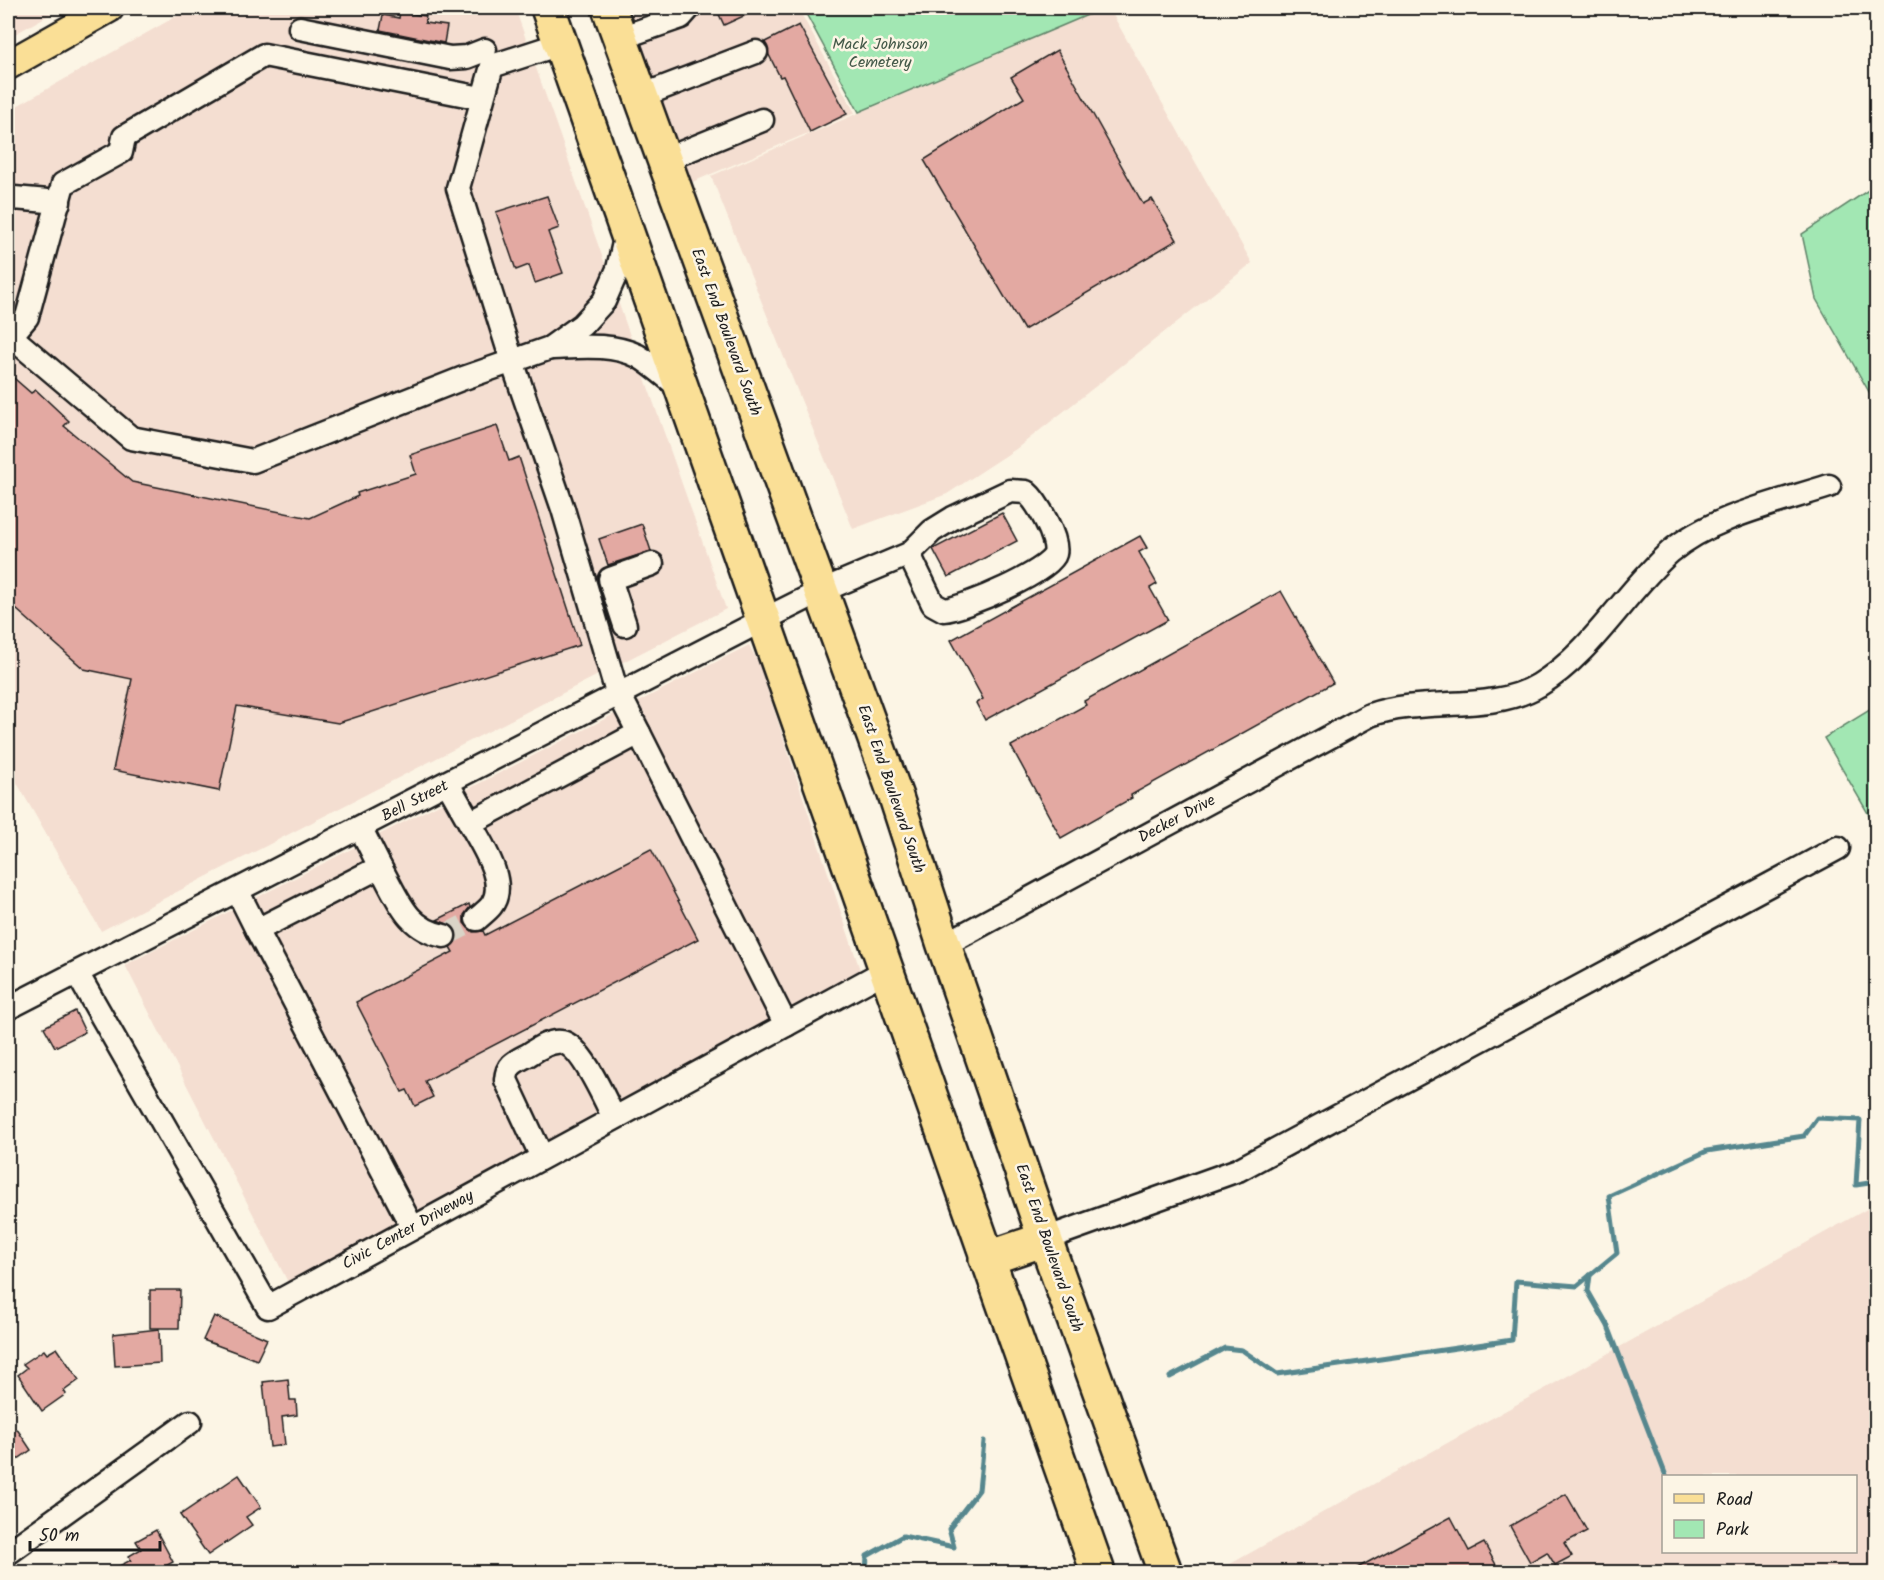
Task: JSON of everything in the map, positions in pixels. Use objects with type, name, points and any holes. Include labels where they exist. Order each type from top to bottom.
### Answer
[{"type":"highway","points":[[548,8],[761,621],[887,970],[986,1259],[1098,1572]]},
{"type":"highway","name":"East End Boulevard South","points":[[609,8],[896,796],[944,945],[1045,1239],[1165,1572]]},
{"type":"highway","points":[[986,1259],[1045,1239]]},
{"type":"main road","points":[[8,65],[109,8]]},
{"type":"street","points":[[620,38],[681,17],[689,8]]},
{"type":"street","points":[[300,28],[450,58],[467,57],[485,50]]},
{"type":"street","points":[[560,44],[492,66],[481,98],[458,188],[512,361],[563,509],[619,694],[786,1025]]},
{"type":"street","points":[[640,96],[756,52]]},
{"type":"street","points":[[481,98],[264,55],[124,136],[121,152],[63,183],[27,317],[9,335],[131,438],[254,462],[550,348],[582,325],[604,301],[618,269],[626,234]]},
{"type":"street","points":[[663,160],[762,120]]},
{"type":"street","points":[[8,201],[14,198],[59,202]]},
{"type":"street","points":[[550,348],[601,347],[626,351],[640,357],[679,387]]},
{"type":"street","name":"Decker Drive","points":[[944,945],[1354,723],[1386,709],[1502,698],[1533,688],[1571,659],[1662,560],[1684,542],[1732,518],[1829,486]]},
{"type":"street","points":[[1021,489],[1037,504],[1055,543],[1056,552],[1050,561],[1032,574],[966,605],[945,610],[933,604],[909,554],[932,531],[953,518],[1010,491],[1021,489]]},
{"type":"street","name":"Bell Street","points":[[8,1008],[361,829],[761,621],[821,591],[909,554]]},
{"type":"street","points":[[625,625],[610,579],[652,564]]},
{"type":"street","points":[[470,823],[639,733]]},
{"type":"street","points":[[448,784],[486,852],[494,875],[496,892],[492,905],[477,919]]},
{"type":"street","points":[[361,829],[380,867],[413,921],[426,932],[444,936]]},
{"type":"street","points":[[1045,1239],[1238,1170],[1838,848]]},
{"type":"street","points":[[257,930],[380,867]]},
{"type":"street","points":[[238,892],[412,1227]]},
{"type":"street","name":"Civic Center Driveway","points":[[77,973],[268,1307],[887,970]]},
{"type":"street","points":[[542,1157],[506,1080],[506,1069],[512,1063],[546,1044],[561,1042],[572,1047],[584,1062],[614,1118]]},
{"type":"street","points":[[8,1553],[190,1422]]},
{"type":"shaded area","points":[[8,8],[61,8],[8,38]]},
{"type":"shaded area","points":[[191,8],[515,8],[726,609],[101,931],[8,767],[8,111]]},
{"type":"shaded area","points":[[628,8],[798,8],[855,113],[690,183]]},
{"type":"shaded area","points":[[1104,8],[1109,8],[1252,263],[1016,449],[947,494],[853,529],[711,176]]},
{"type":"shaded area","points":[[749,645],[759,664],[867,991],[292,1290],[125,965]]},
{"type":"shaded area","points":[[1876,1204],[1876,1572],[1216,1572]]},
{"type":"green space","name":"Mack Johnson Cemetery","points":[[803,8],[1104,8],[859,112]]},
{"type":"green space","points":[[1876,185],[1876,404],[1816,299],[1802,234]]},
{"type":"green space","points":[[1876,706],[1876,827],[1824,738]]},
{"type":"building","points":[[716,8],[761,8],[724,25]]},
{"type":"building","points":[[400,12],[426,16],[425,23],[447,26],[444,43],[380,30],[383,15],[399,18]]},
{"type":"building","points":[[799,25],[847,114],[810,132],[783,76],[780,77],[769,55],[765,42]]},
{"type":"building","points":[[1057,50],[1143,204],[1152,199],[1177,240],[1024,330],[924,160],[1024,98],[1011,77]]},
{"type":"building","points":[[547,196],[559,228],[548,232],[563,273],[535,283],[529,265],[516,270],[496,212]]},
{"type":"building","points":[[8,373],[31,393],[36,390],[69,421],[64,426],[132,482],[310,518],[358,496],[357,493],[416,474],[410,455],[497,426],[509,461],[519,457],[580,645],[338,723],[237,706],[219,791],[113,770],[132,679],[84,669],[8,602]]},
{"type":"building","points":[[1002,513],[1017,541],[948,577],[933,549]]},
{"type":"building","points":[[642,524],[651,551],[608,565],[599,539]]},
{"type":"building","points":[[1140,536],[1147,548],[1139,552],[1157,584],[1150,588],[1168,620],[985,720],[976,703],[983,699],[951,640]]},
{"type":"building","points":[[1281,591],[1333,683],[1131,795],[1132,798],[1061,838],[1011,746],[1086,705],[1084,701]]},
{"type":"building","points":[[651,849],[698,939],[425,1081],[433,1097],[415,1106],[407,1090],[402,1092],[356,1002],[453,952],[450,947],[457,940],[457,932],[453,926],[437,920],[469,904],[470,907],[464,915],[464,923],[473,932],[483,931],[485,935]]},
{"type":"building","points":[[75,1011],[85,1032],[55,1047],[44,1027]]},
{"type":"building","points":[[150,1290],[180,1290],[179,1328],[150,1328]]},
{"type":"building","points":[[214,1316],[267,1339],[257,1360],[203,1340]]},
{"type":"building","points":[[159,1329],[160,1363],[115,1366],[113,1334]]},
{"type":"building","points":[[57,1348],[79,1380],[64,1391],[66,1394],[42,1411],[18,1375],[27,1368],[23,1364],[44,1350],[47,1354]]},
{"type":"building","points":[[288,1379],[290,1400],[296,1400],[297,1415],[282,1417],[285,1445],[270,1447],[263,1382]]},
{"type":"building","points":[[17,1429],[31,1450],[8,1466],[8,1435]]},
{"type":"building","points":[[239,1475],[261,1507],[246,1517],[252,1525],[208,1555],[180,1515]]},
{"type":"building","points":[[1566,1494],[1587,1531],[1564,1543],[1572,1556],[1555,1565],[1547,1552],[1530,1562],[1510,1526]]},
{"type":"building","points":[[1451,1517],[1469,1551],[1484,1543],[1500,1572],[1350,1572]]},
{"type":"building","points":[[156,1530],[173,1562],[155,1572],[108,1572],[131,1560],[129,1556],[141,1549],[136,1541]]},
{"type":"waterway","points":[[1170,1377],[1225,1348],[1242,1350],[1277,1374],[1512,1340],[1516,1281],[1577,1286],[1617,1253],[1609,1196],[1707,1151],[1804,1136],[1817,1118],[1860,1120],[1856,1185],[1876,1182]]},
{"type":"waterway","points":[[1590,1275],[1588,1291],[1608,1326],[1666,1475]]},
{"type":"waterway","points":[[866,1572],[867,1556],[903,1536],[954,1547],[949,1529],[979,1490],[984,1441]]},
{"type":"tunnel","points":[[444,936],[477,919]]}]
